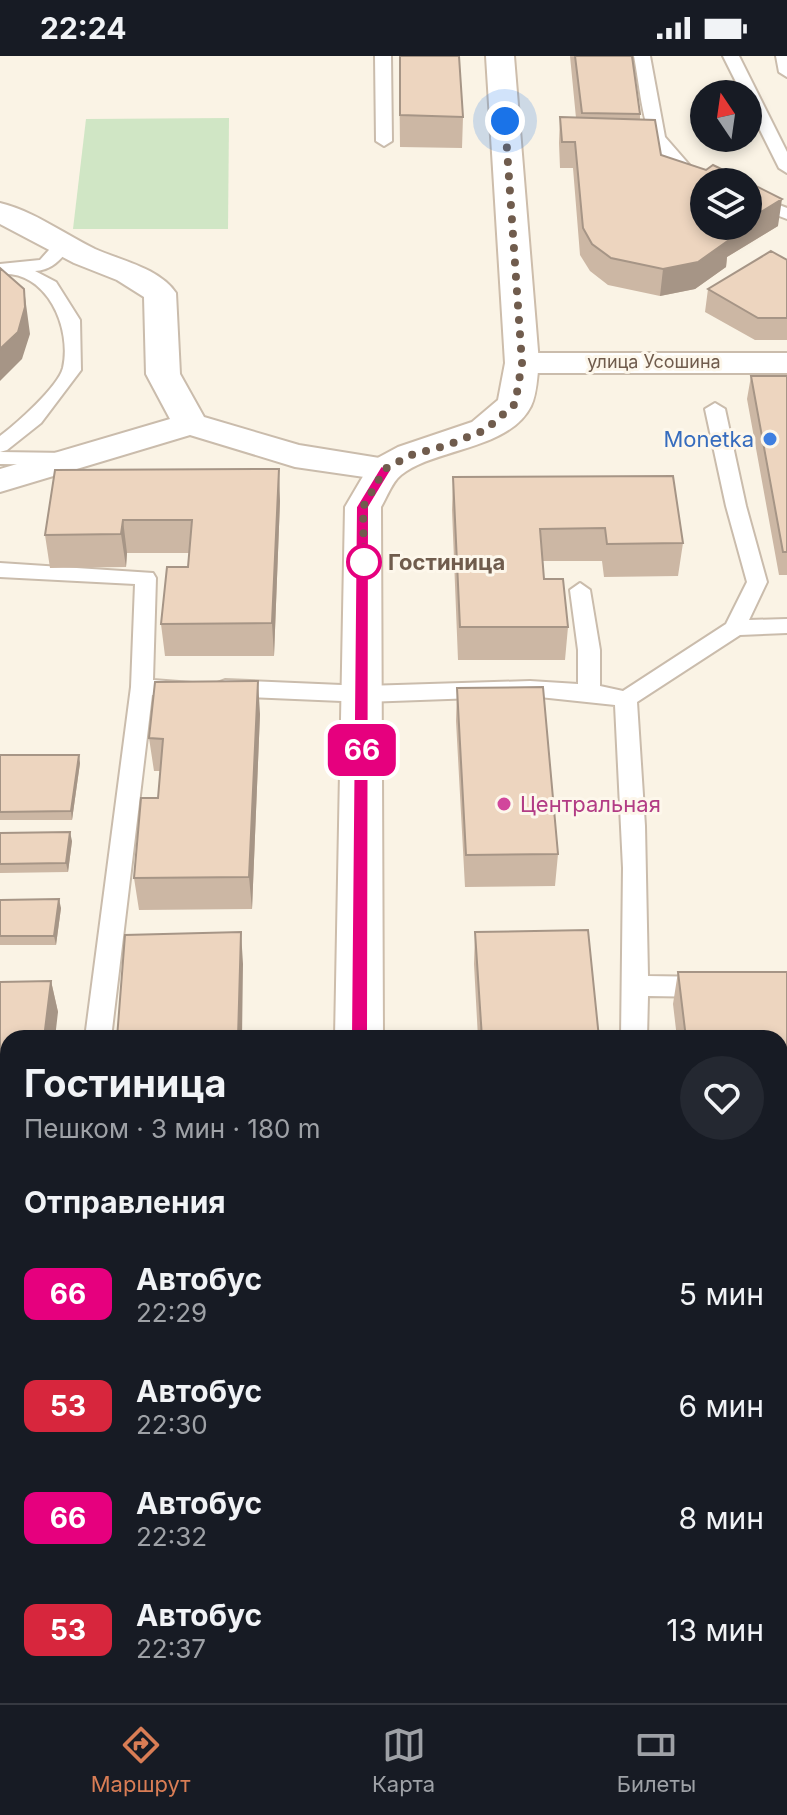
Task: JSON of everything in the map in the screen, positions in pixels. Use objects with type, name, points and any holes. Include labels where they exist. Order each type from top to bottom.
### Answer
[{"type":"street","points":[[359,1030],[363,507],[385,469],[411,455],[485,430],[515,404],[522,363],[500,56]]},
{"type":"street","points":[[0,212],[63,245],[128,273],[160,293],[163,374],[190,424]]},
{"type":"street","name":"улица Усошина","points":[[522,363],[787,363]]},
{"type":"street","points":[[0,481],[190,424],[295,456],[385,469]]},
{"type":"lane","points":[[383,56],[384,141]]},
{"type":"lane","points":[[642,56],[657,138],[690,174]]},
{"type":"lane","points":[[731,56],[787,168]]},
{"type":"lane","points":[[784,56],[787,72]]},
{"type":"lane","points":[[762,204],[787,214]]},
{"type":"lane","points":[[9,269],[45,265],[63,245]]},
{"type":"lane","points":[[0,446],[34,419],[72,370],[71,320],[50,286],[9,269]]},
{"type":"lane","points":[[715,409],[736,506],[757,582],[735,628]]},
{"type":"lane","points":[[0,458],[67,459]]},
{"type":"lane","points":[[0,570],[146,578],[142,687],[99,1030]]},
{"type":"lane","points":[[580,590],[589,650],[589,690]]},
{"type":"lane","points":[[142,687],[296,689],[363,694],[589,690],[626,699],[735,628],[787,626]]},
{"type":"lane","points":[[626,699],[634,802],[638,937],[634,1030]]},
{"type":"lane","points":[[636,986],[726,987]]},
{"type":"green space","points":[[229,118],[228,229],[73,229],[86,119]]},
{"type":"building","points":[[400,56],[459,56],[463,117],[400,115]]},
{"type":"building","points":[[575,56],[632,56],[640,114],[582,113]]},
{"type":"building","points":[[560,117],[655,120],[661,155],[700,168],[690,168],[690,240],[729,240],[698,262],[663,269],[611,258],[592,244],[583,228],[575,142],[562,142]]},
{"type":"building","points":[[762,189],[782,199],[762,211]]},
{"type":"building","points":[[771,251],[787,260],[787,318],[758,318],[708,289]]},
{"type":"building","points":[[0,268],[24,289],[25,307],[18,332],[0,349]]},
{"type":"building","points":[[751,376],[787,376],[787,552],[783,552]]},
{"type":"building","points":[[279,469],[272,623],[161,624],[167,567],[188,567],[192,520],[123,520],[121,534],[45,535],[55,470]]},
{"type":"building","points":[[673,476],[683,543],[607,544],[605,528],[540,529],[544,579],[563,579],[568,627],[460,627],[453,477]]},
{"type":"building","points":[[258,681],[249,877],[134,878],[141,798],[158,798],[163,739],[149,738],[155,682]]},
{"type":"building","name":"Центральная","points":[[543,687],[558,854],[466,855],[457,688]]},
{"type":"building","points":[[0,755],[79,755],[71,811],[0,812]]},
{"type":"building","points":[[70,832],[66,863],[0,864],[0,833]]},
{"type":"building","points":[[59,899],[54,936],[0,936],[0,900]]},
{"type":"building","points":[[588,930],[598,1030],[481,1030],[475,932]]},
{"type":"building","points":[[241,932],[238,1030],[118,1030],[125,935]]},
{"type":"building","points":[[678,972],[787,972],[787,1030],[685,1030]]},
{"type":"building","points":[[51,981],[45,1030],[0,1030],[0,982]]},
{"type":"bus line","name":"66","points":[[359,1030],[363,507],[385,469]]},
{"type":"place","name":"Monetka","points":[[770,439]]},
{"type":"place","name":"Гостиница","points":[[364,562]]},
{"type":"place","name":"Центральная","points":[[504,804]]},
{"type":"route","points":[[364,562],[363,507],[385,469],[411,455],[485,430],[515,404],[522,363],[505,121]]}]
